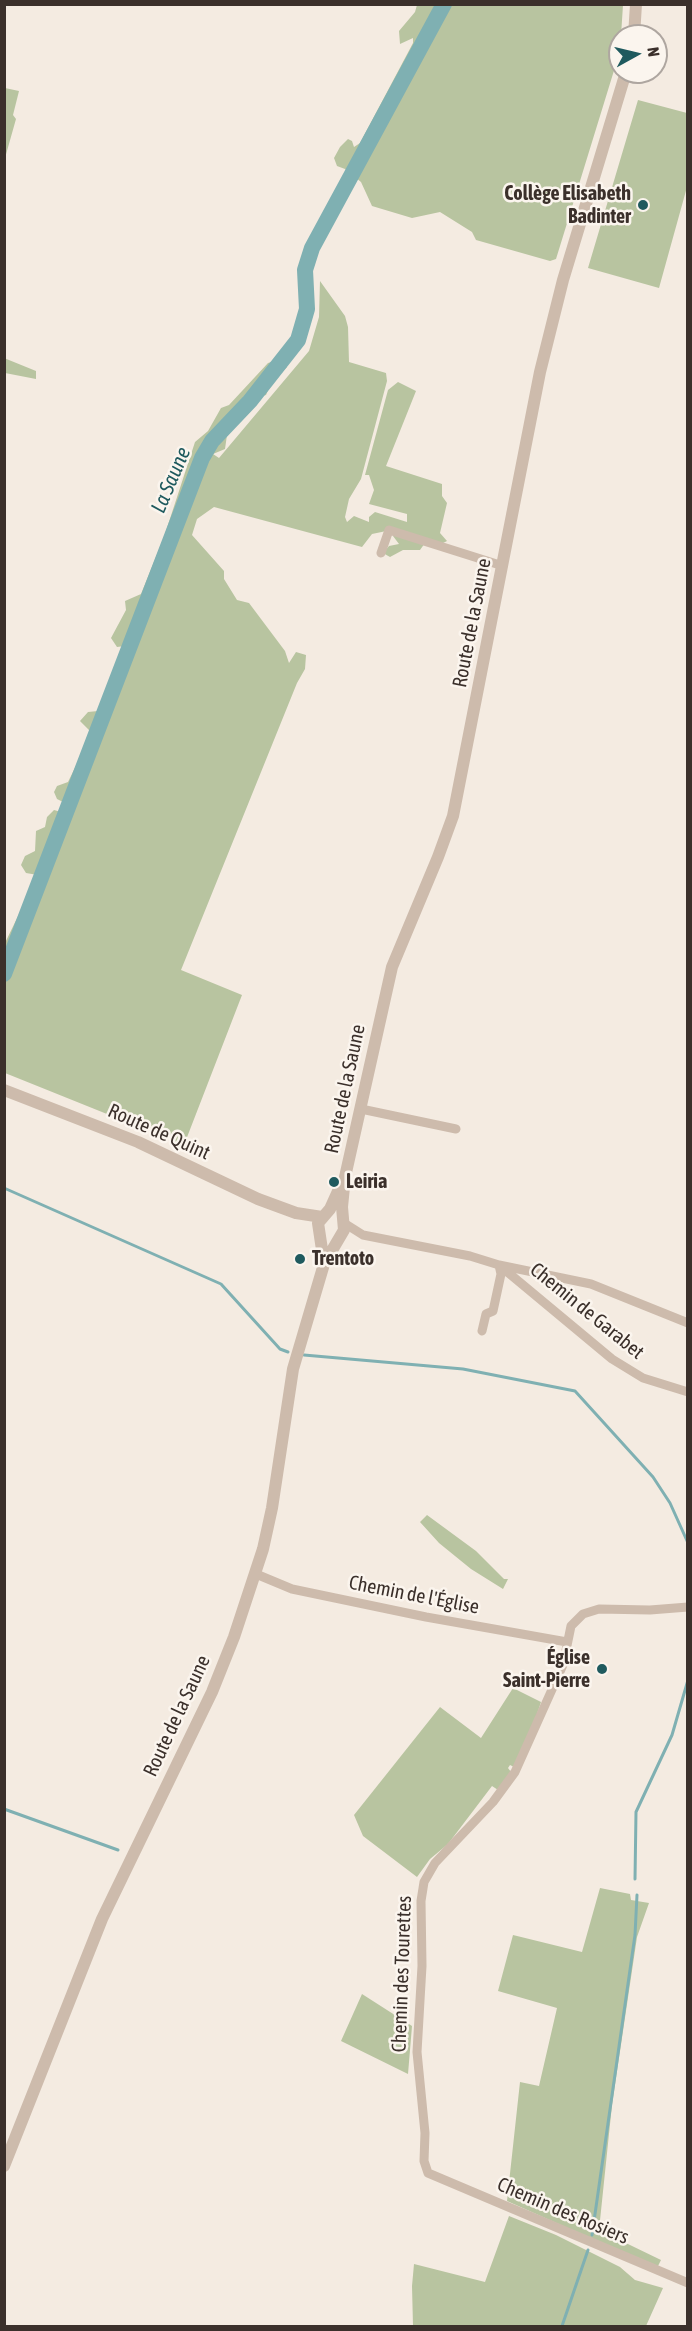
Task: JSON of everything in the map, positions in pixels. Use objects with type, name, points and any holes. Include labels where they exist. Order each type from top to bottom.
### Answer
[{"type":"street","points":[[635,24],[636,4]]},
{"type":"street","name":"Route de la Saune","points":[[343,1221],[345,1177],[392,967],[453,816],[547,345],[573,248],[622,84]]},
{"type":"street","points":[[381,553],[389,530],[503,566]]},
{"type":"street","name":"Route de Quint","points":[[4,1090],[138,1142],[247,1194],[296,1213],[324,1216]]},
{"type":"street","points":[[361,1109],[456,1129]]},
{"type":"street","name":"Route de la Saune","points":[[324,1216],[345,1177]]},
{"type":"street","name":"Route de Quint","points":[[296,1213],[320,1233]]},
{"type":"street","points":[[333,1213],[343,1221],[344,1230],[339,1238],[328,1240],[320,1233],[324,1216],[333,1213]]},
{"type":"street","name":"Chemin de Garabet","points":[[343,1221],[363,1235]]},
{"type":"street","name":"Route de la Saune","points":[[320,1233],[324,1264]]},
{"type":"street","name":"Chemin de Garabet","points":[[339,1238],[363,1235],[470,1256],[500,1265],[591,1284],[687,1323]]},
{"type":"street","name":"Route de la Saune","points":[[4,2166],[84,1962],[212,1692],[255,1574],[272,1508],[293,1369],[324,1264],[339,1238]]},
{"type":"street","points":[[483,1331],[486,1314],[493,1311],[501,1274],[500,1265]]},
{"type":"street","name":"Chemin de Garabet","points":[[500,1265],[612,1359],[643,1378],[687,1392]]},
{"type":"street","name":"Chemin de l'Église","points":[[255,1574],[292,1589],[426,1617],[567,1642]]},
{"type":"street","name":"Chemin des Tourettes","points":[[426,2171],[424,2115],[417,2052],[422,1966],[421,1901],[424,1882],[435,1863],[493,1802],[515,1772],[563,1665],[567,1642],[575,1620],[590,1611],[687,1607]]},
{"type":"street","name":"Chemin des Rosiers","points":[[426,2171],[440,2180],[687,2283]]},
{"type":"green space","points":[[417,5],[623,5],[622,24],[608,24],[608,84],[610,84],[556,259],[550,261],[476,240],[472,232],[440,212],[412,218],[372,206],[361,182],[345,169],[337,166],[334,158],[348,139],[352,141],[354,147],[360,143],[413,43],[413,38],[400,44],[399,31],[415,12]]},
{"type":"green space","points":[[5,88],[19,91],[13,115],[16,119],[5,158]]},
{"type":"green space","points":[[638,100],[687,113],[687,187],[659,288],[588,268]]},
{"type":"green space","points":[[320,281],[345,316],[348,327],[349,362],[386,373],[387,381],[361,479],[349,499],[345,517],[347,522],[354,516],[369,522],[369,517],[375,512],[407,522],[407,514],[369,504],[374,490],[369,475],[365,475],[388,390],[398,382],[416,391],[386,466],[442,484],[442,496],[447,503],[440,533],[447,541],[437,546],[425,543],[420,550],[403,550],[390,557],[383,553],[389,546],[399,544],[393,536],[396,529],[372,534],[362,547],[214,507],[197,519],[192,535],[224,571],[224,579],[237,600],[249,603],[285,651],[289,663],[296,652],[306,655],[305,669],[297,683],[181,970],[242,995],[184,1145],[5,1073],[4,945],[38,875],[26,873],[21,865],[25,856],[35,851],[36,831],[45,827],[47,817],[54,810],[61,812],[65,803],[57,799],[54,792],[57,786],[68,782],[92,733],[80,721],[88,712],[98,711],[125,646],[117,647],[111,638],[126,610],[125,601],[141,594],[164,537],[195,442],[208,431],[221,408],[229,405],[268,363],[283,358],[287,367],[271,383],[266,395],[258,397],[250,412],[227,435],[225,449],[213,454],[219,458],[309,351],[319,317]]},
{"type":"green space","points":[[4,358],[36,371],[36,379],[5,373]]},
{"type":"green space","points":[[427,1515],[476,1551],[504,1579],[508,1579],[503,1589],[471,1569],[439,1543],[420,1522]]},
{"type":"green space","points":[[513,1688],[541,1702],[527,1744],[514,1767],[510,1765],[508,1768],[511,1772],[498,1790],[492,1786],[448,1844],[430,1859],[417,1877],[363,1836],[354,1815],[440,1707],[481,1738]]},
{"type":"green space","points":[[600,1888],[630,1894],[631,1900],[649,1903],[637,1937],[612,2105],[599,2230],[661,2260],[657,2268],[507,2201],[520,2082],[539,2086],[557,2008],[498,1991],[513,1935],[582,1952]]},
{"type":"green space","points":[[362,1994],[412,2026],[408,2074],[341,2041]]},
{"type":"green space","points":[[509,2216],[556,2235],[620,2267],[635,2280],[663,2288],[646,2326],[413,2326],[414,2264],[485,2282]]},
{"type":"waterway","name":"La Saune","points":[[4,974],[202,458],[212,441],[250,401],[298,340],[307,309],[305,270],[312,248],[444,4]]},
{"type":"waterway","points":[[4,1188],[221,1284],[280,1349],[288,1352]]},
{"type":"waterway","points":[[304,1355],[463,1369],[575,1391],[653,1477],[670,1503],[688,1543]]},
{"type":"waterway","points":[[635,1879],[636,1812],[672,1735],[688,1680]]},
{"type":"waterway","points":[[4,1809],[118,1850]]},
{"type":"waterway","points":[[592,2235],[635,1935],[637,1895]]},
{"type":"waterway","points":[[562,2326],[588,2250]]},
{"type":"place","name":"Collège Elisabeth Badinter","points":[[643,205]]},
{"type":"place","name":"Leiria","points":[[334,1182]]},
{"type":"place","name":"Trentoto","points":[[300,1259]]},
{"type":"place","name":"Église Saint-Pierre","points":[[602,1669]]}]
